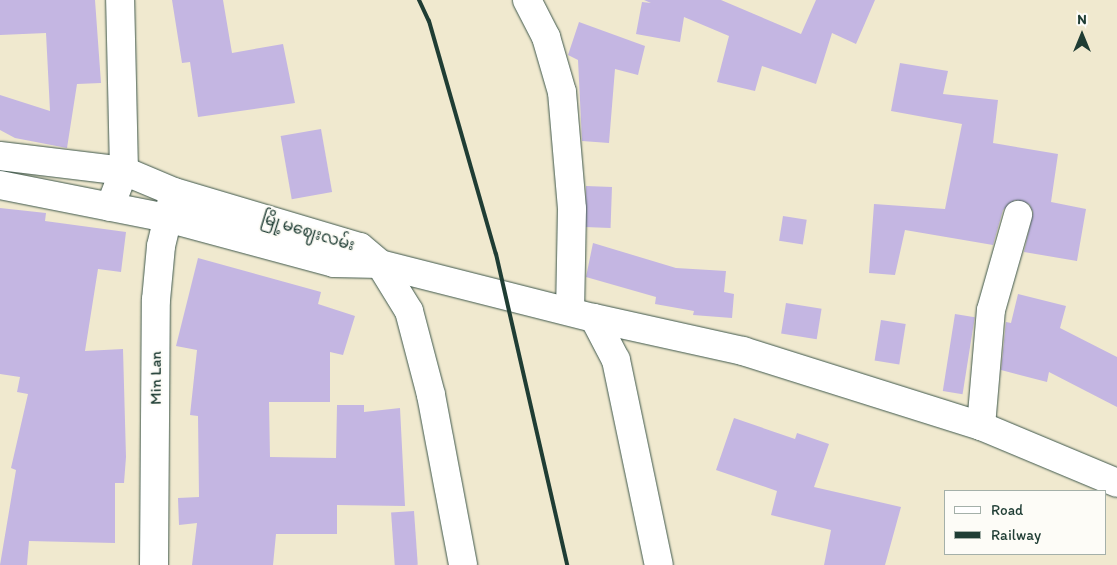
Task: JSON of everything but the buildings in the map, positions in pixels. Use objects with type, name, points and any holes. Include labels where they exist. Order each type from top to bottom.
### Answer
[{"type":"street","points":[[110,207],[124,171],[120,0]]},
{"type":"street","points":[[527,0],[546,37],[562,92],[582,314],[616,360],[659,565]]},
{"type":"street","name":"မြို့မဈေးလမ်း","points":[[0,156],[124,171],[174,192],[360,247],[380,264]]},
{"type":"street","name":"မြို့မဈေးလမ်း","points":[[0,185],[167,218],[334,263],[380,264]]},
{"type":"street","name":"Min Lan","points":[[154,565],[156,300],[167,218],[174,192]]},
{"type":"street","points":[[981,426],[991,310],[1018,215]]},
{"type":"street","points":[[380,264],[582,314],[743,351],[981,426],[1117,483]]},
{"type":"street","points":[[380,264],[409,311],[431,396],[463,565]]},
{"type":"railway","points":[[419,0],[429,21],[496,254],[567,565]]}]
